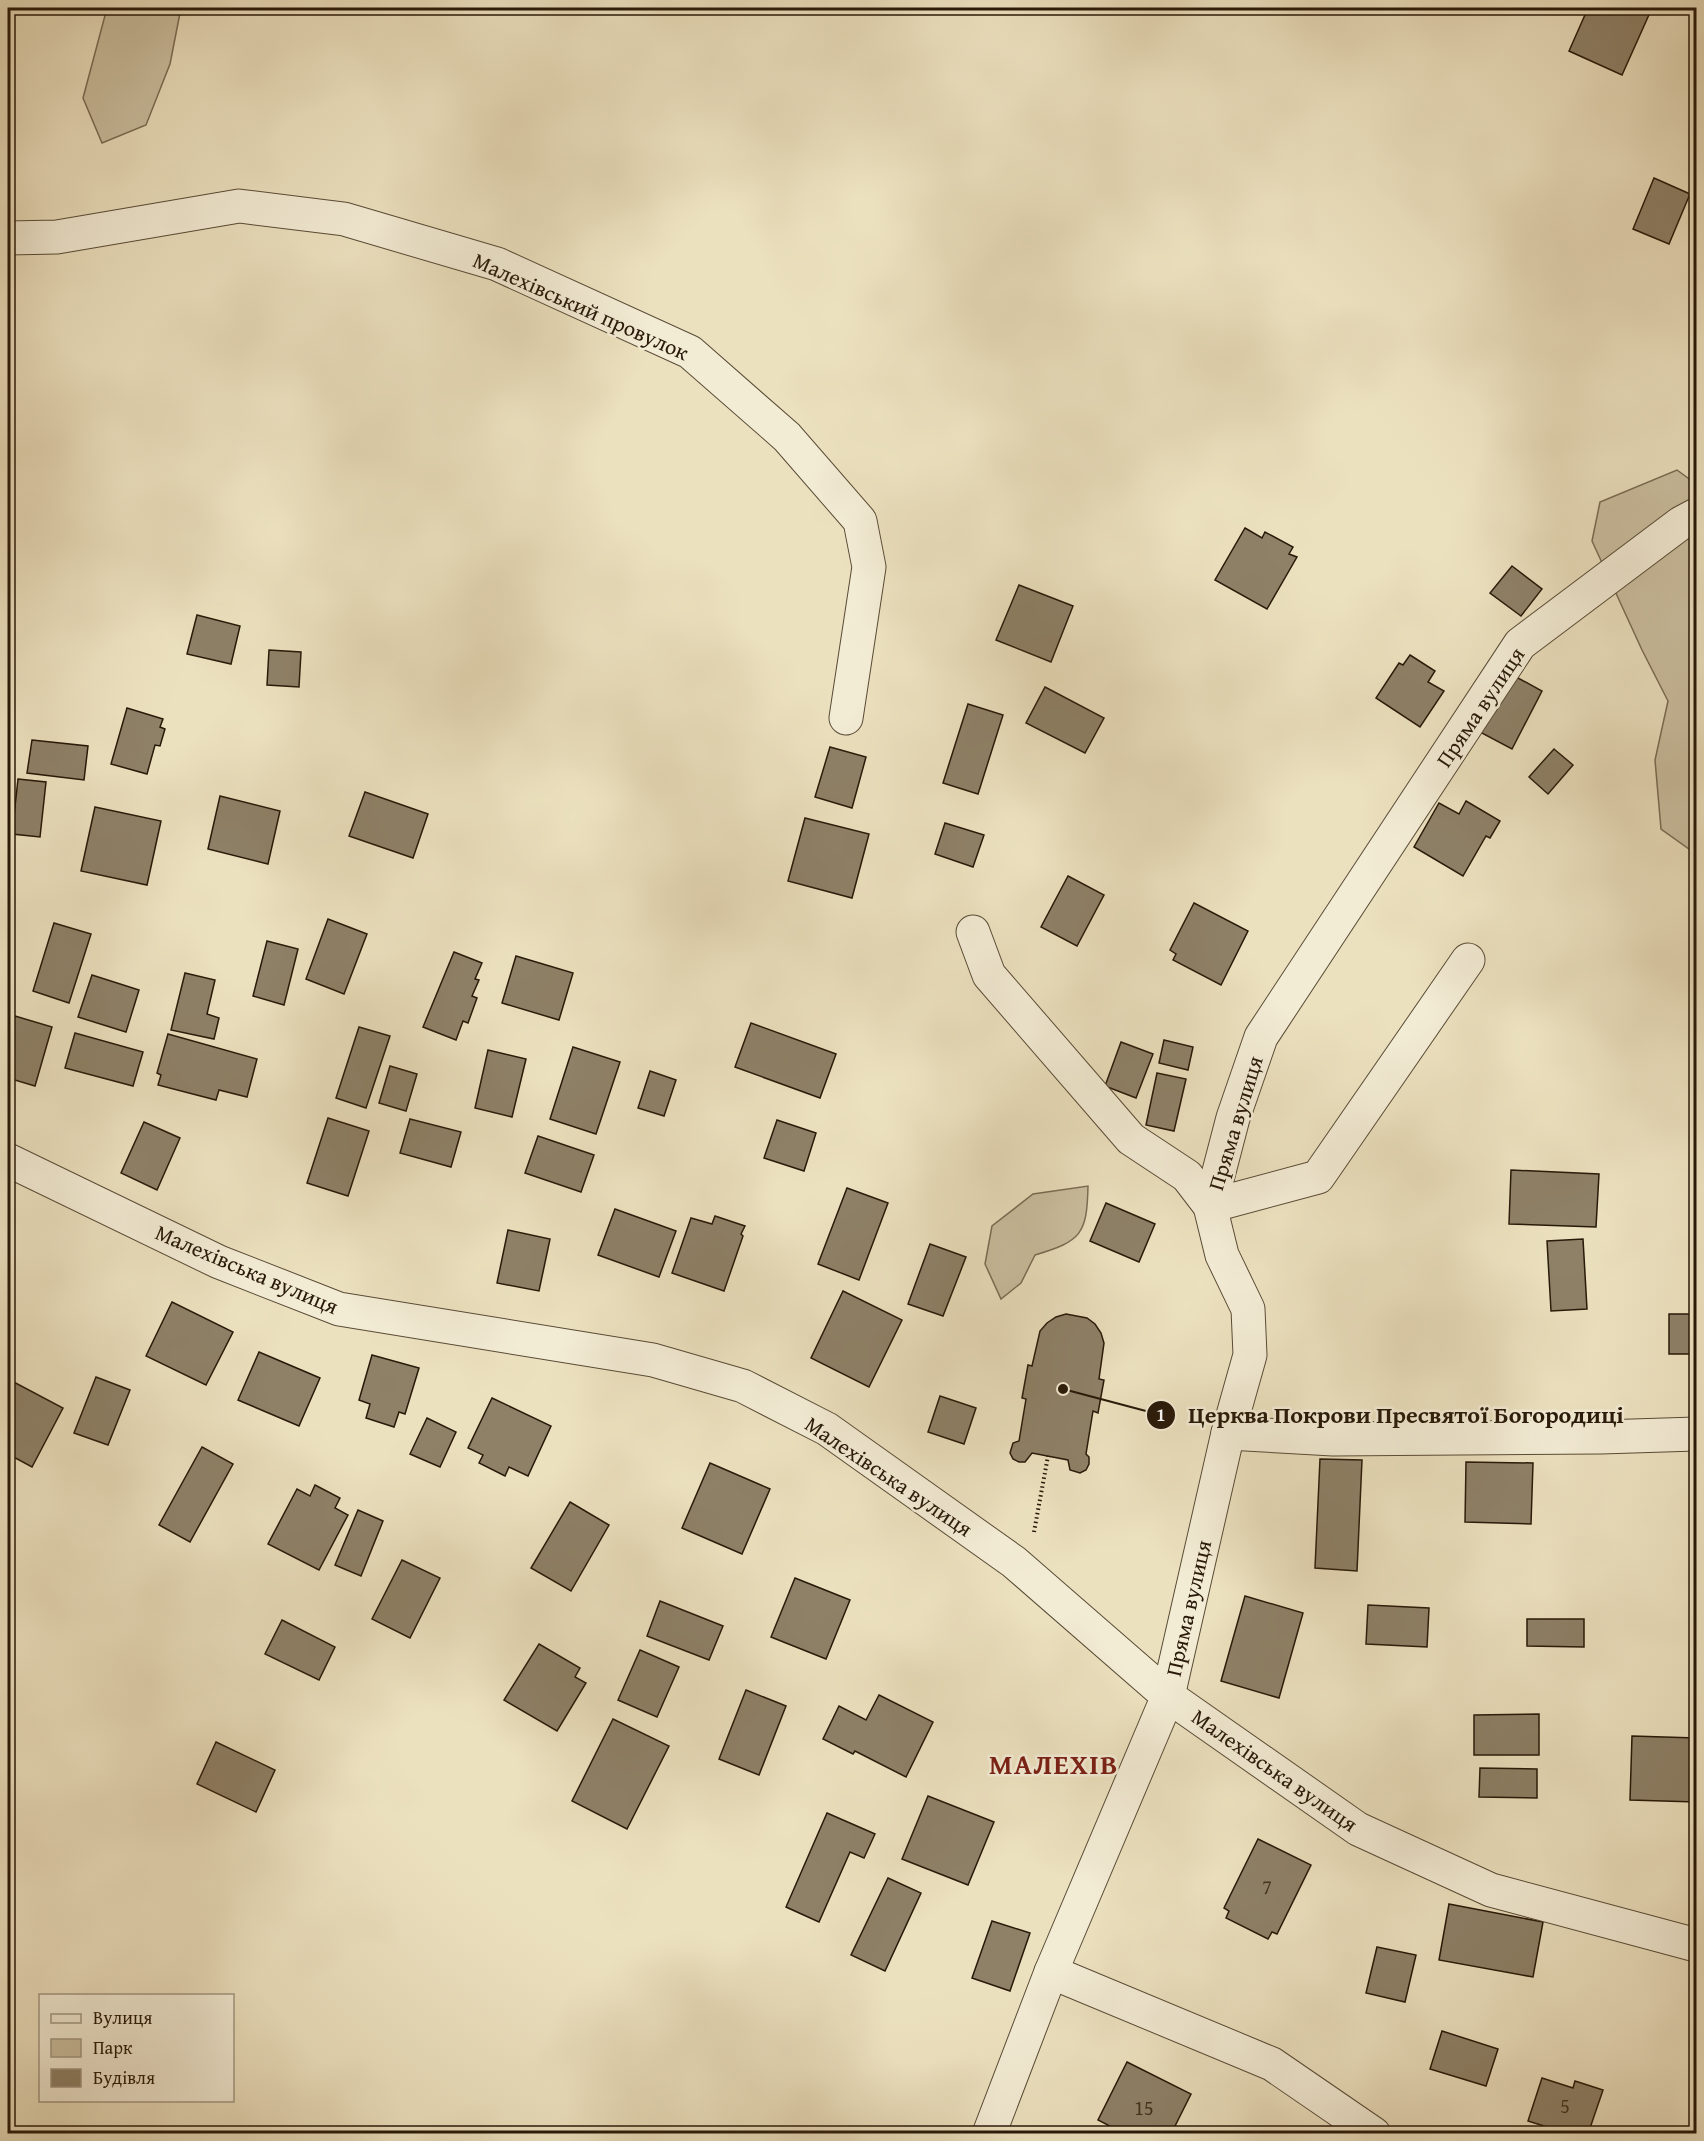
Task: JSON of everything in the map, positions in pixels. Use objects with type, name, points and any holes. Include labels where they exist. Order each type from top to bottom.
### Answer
[{"type":"street","name":"Малехівський провулок","points":[[8,238],[57,237],[239,206],[344,219],[497,264],[690,352],[787,437],[860,521],[869,567],[846,718]]},
{"type":"street","name":"Пряма вулиця","points":[[989,2133],[1051,1972],[1168,1696],[1228,1433],[1251,1355],[1248,1310],[1222,1255],[1210,1206],[1233,1118],[1261,1037],[1520,644],[1681,523],[1696,515]]},
{"type":"street","points":[[973,932],[989,975],[1123,1130],[1131,1139],[1186,1176],[1210,1206],[1318,1177],[1468,960]]},
{"type":"street","name":"Малехівська вулиця","points":[[8,1160],[219,1262],[339,1310],[653,1360],[743,1386],[827,1429],[1014,1562],[1168,1696],[1358,1829],[1491,1890],[1696,1945]]},
{"type":"street","points":[[1228,1433],[1334,1439],[1696,1434]]},
{"type":"street","points":[[1051,1972],[1272,2064],[1374,2133]]},
{"type":"path","points":[[1014,1562],[1035,1530],[1048,1456]]},
{"type":"green space","points":[[107,8],[181,8],[170,64],[146,125],[102,143],[83,98]]},
{"type":"green space","points":[[1677,470],[1696,484],[1696,854],[1661,829],[1655,760],[1668,701],[1592,541],[1600,502]]},
{"type":"green space","points":[[1088,1186],[1086,1215],[1078,1234],[1063,1245],[1035,1255],[1021,1283],[1001,1299],[985,1264],[992,1226],[1033,1194]]},
{"type":"building","points":[[1588,8],[1652,8],[1622,75],[1569,51]]},
{"type":"building","points":[[1654,178],[1690,194],[1669,244],[1633,229]]},
{"type":"building","points":[[1245,528],[1262,538],[1265,532],[1293,547],[1289,554],[1297,557],[1267,609],[1215,580]]},
{"type":"building","points":[[1512,566],[1542,589],[1521,616],[1490,593]]},
{"type":"building","points":[[1019,585],[1073,606],[1051,662],[996,640]]},
{"type":"building","points":[[197,615],[240,626],[231,664],[187,654]]},
{"type":"building","points":[[269,650],[301,652],[299,687],[267,685]]},
{"type":"building","points":[[1410,655],[1435,671],[1428,682],[1444,691],[1420,727],[1376,698],[1399,663],[1403,665]]},
{"type":"building","points":[[1509,673],[1542,691],[1512,749],[1478,731]]},
{"type":"building","points":[[1045,687],[1104,718],[1085,753],[1026,723]]},
{"type":"building","points":[[968,704],[1003,715],[978,794],[943,783]]},
{"type":"building","points":[[127,708],[163,719],[160,727],[165,729],[160,746],[155,745],[147,774],[111,764]]},
{"type":"building","points":[[32,740],[88,746],[84,780],[27,773]]},
{"type":"building","points":[[830,747],[866,757],[852,808],[815,797]]},
{"type":"building","points":[[1554,749],[1573,765],[1548,794],[1529,777]]},
{"type":"building","points":[[18,779],[46,782],[40,837],[12,834]]},
{"type":"building","points":[[365,792],[428,814],[413,858],[349,836]]},
{"type":"building","points":[[220,796],[280,811],[268,864],[208,849]]},
{"type":"building","points":[[1466,801],[1500,821],[1490,838],[1486,836],[1463,876],[1414,847],[1439,803],[1459,814]]},
{"type":"building","points":[[95,807],[161,821],[147,885],[81,871]]},
{"type":"building","points":[[805,818],[869,834],[852,898],[788,881]]},
{"type":"building","points":[[945,823],[984,835],[973,867],[935,854]]},
{"type":"building","points":[[1068,876],[1104,895],[1077,946],[1041,927]]},
{"type":"building","points":[[1194,903],[1248,931],[1221,985],[1173,960],[1176,954],[1170,950]]},
{"type":"building","points":[[328,919],[367,934],[344,994],[306,979]]},
{"type":"building","points":[[54,923],[91,934],[69,1003],[33,991]]},
{"type":"building","points":[[267,941],[298,949],[284,1005],[253,996]]},
{"type":"building","points":[[454,952],[482,963],[475,979],[479,980],[472,996],[477,998],[468,1023],[463,1021],[456,1040],[423,1027]]},
{"type":"building","points":[[516,956],[573,973],[559,1020],[502,1003]]},
{"type":"building","points":[[185,973],[215,980],[207,1014],[219,1018],[214,1039],[171,1030]]},
{"type":"building","points":[[92,975],[139,990],[126,1032],[78,1017]]},
{"type":"building","points":[[15,1016],[52,1027],[35,1086],[8,1078],[8,1041]]},
{"type":"building","points":[[751,1023],[836,1054],[820,1098],[735,1067]]},
{"type":"building","points":[[359,1027],[390,1036],[366,1108],[336,1098]]},
{"type":"building","points":[[75,1033],[143,1052],[133,1086],[65,1068]]},
{"type":"building","points":[[168,1034],[257,1059],[247,1097],[219,1090],[216,1100],[158,1085],[161,1075],[157,1073]]},
{"type":"building","points":[[1164,1040],[1193,1047],[1188,1070],[1159,1063]]},
{"type":"building","points":[[1121,1042],[1153,1054],[1136,1098],[1105,1086]]},
{"type":"building","points":[[573,1047],[620,1062],[596,1134],[550,1119]]},
{"type":"building","points":[[488,1050],[526,1059],[512,1117],[475,1108]]},
{"type":"building","points":[[390,1066],[417,1074],[406,1111],[379,1103]]},
{"type":"building","points":[[650,1071],[676,1080],[664,1116],[638,1108]]},
{"type":"building","points":[[1157,1073],[1186,1079],[1174,1131],[1146,1125]]},
{"type":"building","points":[[328,1118],[369,1131],[348,1196],[307,1183]]},
{"type":"building","points":[[410,1119],[461,1132],[451,1167],[400,1153]]},
{"type":"building","points":[[777,1120],[816,1133],[804,1171],[764,1158]]},
{"type":"building","points":[[144,1122],[180,1138],[157,1190],[121,1173]]},
{"type":"building","points":[[538,1136],[594,1155],[581,1192],[525,1173]]},
{"type":"building","points":[[1511,1170],[1599,1174],[1596,1227],[1509,1224]]},
{"type":"building","points":[[847,1188],[888,1203],[859,1280],[818,1264]]},
{"type":"building","points":[[1106,1203],[1155,1224],[1139,1262],[1090,1241]]},
{"type":"building","points":[[615,1209],[676,1231],[659,1277],[598,1255]]},
{"type":"building","points":[[715,1216],[745,1226],[724,1291],[672,1273],[691,1218],[712,1224]]},
{"type":"building","points":[[508,1230],[550,1239],[539,1291],[497,1283]]},
{"type":"building","points":[[1583,1239],[1587,1309],[1551,1311],[1547,1241]]},
{"type":"building","points":[[930,1244],[966,1257],[943,1316],[908,1304]]},
{"type":"building","points":[[843,1291],[902,1320],[869,1387],[811,1358]]},
{"type":"building","points":[[172,1302],[233,1332],[206,1385],[146,1356]]},
{"type":"building","points":[[1066,1314],[1087,1318],[1095,1324],[1104,1343],[1099,1379],[1104,1380],[1098,1413],[1093,1411],[1086,1454],[1089,1457],[1089,1464],[1086,1470],[1080,1473],[1070,1470],[1068,1460],[1032,1453],[1025,1462],[1019,1462],[1013,1459],[1010,1453],[1013,1443],[1019,1441],[1026,1399],[1022,1398],[1028,1365],[1032,1366],[1040,1331],[1056,1317]]},
{"type":"building","points":[[1669,1314],[1696,1314],[1696,1354],[1669,1354]]},
{"type":"building","points":[[259,1352],[320,1378],[299,1426],[238,1400]]},
{"type":"building","points":[[372,1355],[419,1368],[405,1414],[399,1412],[394,1427],[366,1418],[370,1404],[359,1400]]},
{"type":"building","points":[[96,1377],[130,1390],[108,1445],[74,1433]]},
{"type":"building","points":[[8,1379],[63,1408],[32,1467],[8,1454]]},
{"type":"building","points":[[940,1396],[976,1408],[964,1444],[928,1432]]},
{"type":"building","points":[[492,1398],[551,1426],[528,1476],[509,1467],[505,1476],[479,1463],[483,1455],[468,1448]]},
{"type":"building","points":[[427,1418],[456,1432],[440,1467],[410,1454]]},
{"type":"building","points":[[202,1447],[233,1464],[190,1542],[159,1525]]},
{"type":"building","points":[[1320,1459],[1362,1460],[1357,1571],[1315,1568]]},
{"type":"building","points":[[1466,1462],[1533,1463],[1531,1524],[1465,1522]]},
{"type":"building","points":[[710,1463],[770,1489],[742,1554],[682,1528]]},
{"type":"building","points":[[315,1485],[340,1498],[335,1508],[348,1515],[319,1570],[268,1544],[297,1489],[310,1496]]},
{"type":"building","points":[[570,1502],[609,1525],[571,1591],[531,1568]]},
{"type":"building","points":[[358,1510],[383,1521],[361,1576],[335,1565]]},
{"type":"building","points":[[402,1560],[440,1578],[410,1638],[372,1619]]},
{"type":"building","points":[[795,1578],[850,1600],[826,1659],[771,1637]]},
{"type":"building","points":[[1245,1596],[1303,1613],[1279,1698],[1221,1681]]},
{"type":"building","points":[[660,1601],[723,1626],[709,1660],[647,1636]]},
{"type":"building","points":[[1368,1605],[1429,1608],[1427,1647],[1366,1644]]},
{"type":"building","points":[[1527,1619],[1584,1619],[1584,1647],[1527,1646]]},
{"type":"building","points":[[282,1620],[335,1647],[319,1680],[265,1654]]},
{"type":"building","points":[[539,1644],[580,1668],[575,1677],[586,1683],[557,1731],[504,1700]]},
{"type":"building","points":[[640,1650],[679,1667],[657,1717],[618,1700]]},
{"type":"building","points":[[746,1690],[786,1706],[759,1775],[719,1759]]},
{"type":"building","points":[[879,1695],[933,1722],[906,1777],[855,1751],[853,1754],[823,1739],[839,1706],[866,1720]]},
{"type":"building","points":[[1539,1714],[1539,1755],[1474,1755],[1474,1715]]},
{"type":"building","points":[[613,1719],[669,1746],[627,1829],[572,1801]]},
{"type":"building","points":[[1632,1736],[1696,1738],[1696,1802],[1630,1800]]},
{"type":"building","points":[[216,1742],[275,1770],[256,1812],[197,1784]]},
{"type":"building","points":[[1480,1768],[1537,1769],[1537,1798],[1479,1797]]},
{"type":"building","points":[[928,1796],[994,1822],[968,1885],[902,1859]]},
{"type":"building","points":[[827,1813],[875,1834],[864,1858],[850,1852],[819,1922],[786,1907]]},
{"type":"building","points":[[1258,1839],[1311,1865],[1277,1934],[1272,1932],[1268,1939],[1226,1918],[1229,1911],[1224,1908]]},
{"type":"building","points":[[888,1878],[921,1893],[885,1971],[851,1955]]},
{"type":"building","points":[[1449,1904],[1543,1922],[1533,1977],[1439,1960]]},
{"type":"building","points":[[992,1921],[1030,1933],[1010,1991],[972,1978]]},
{"type":"building","points":[[1377,1947],[1416,1955],[1405,2002],[1366,1993]]},
{"type":"building","points":[[1442,2031],[1498,2049],[1486,2086],[1430,2069]]},
{"type":"building","points":[[1127,2062],[1191,2094],[1171,2134],[1125,2134],[1098,2120]]},
{"type":"building","points":[[1542,2078],[1573,2088],[1575,2081],[1603,2090],[1588,2134],[1559,2134],[1560,2131],[1528,2121]]},
{"type":"place","name":"Церква Покрови Пресвятої Богородиці","points":[[1063,1389]]},
{"type":"district","name":"МАЛЕХІВ","points":[[1054,1763]]}]
